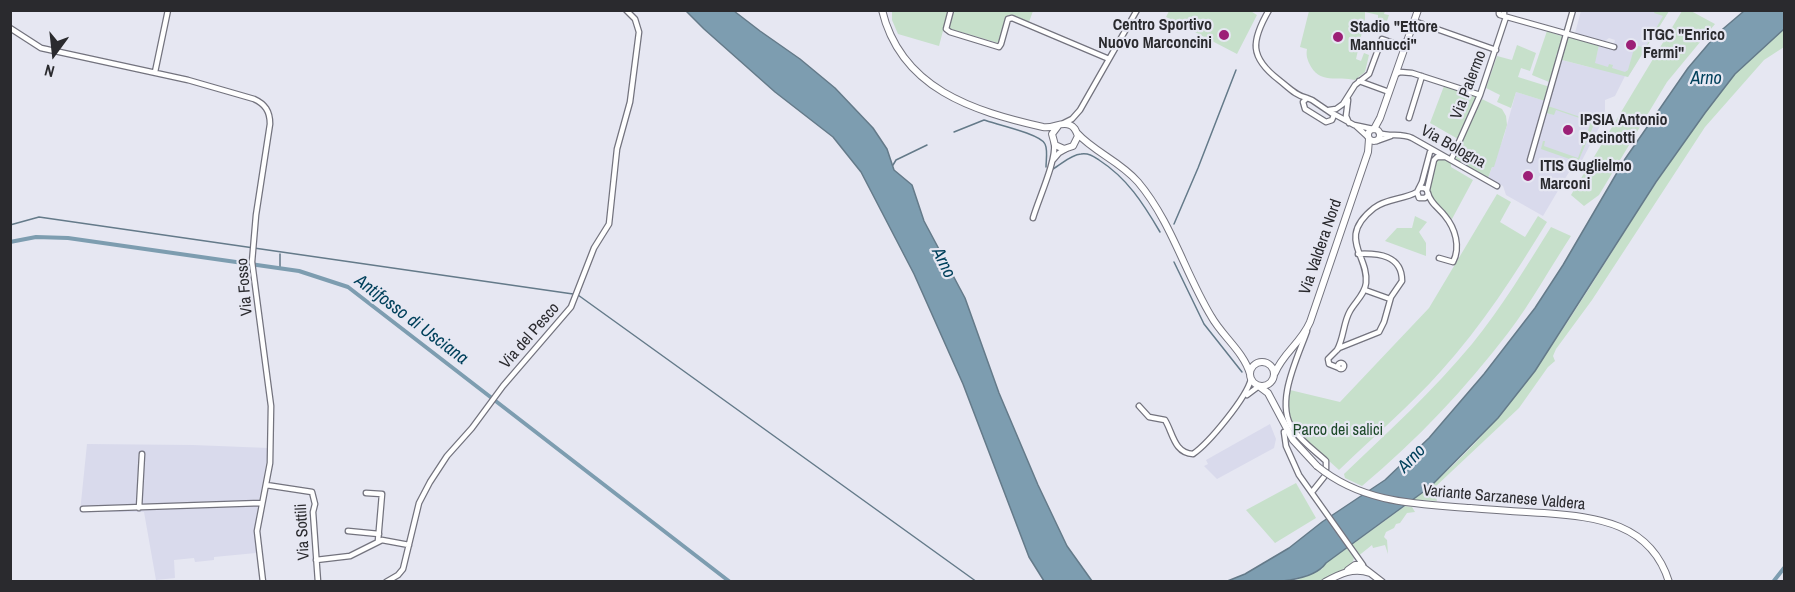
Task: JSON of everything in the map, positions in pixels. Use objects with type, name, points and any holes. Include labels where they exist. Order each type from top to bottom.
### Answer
[{"type":"main road","points":[[882,10],[898,50],[925,81],[943,93],[1023,122],[1048,128],[1069,124],[1126,170],[1148,195],[1212,319],[1246,364],[1250,376],[1268,393],[1276,408]]},
{"type":"main road","points":[[1376,131],[1418,10]]},
{"type":"main road","points":[[1023,122],[1045,132],[1059,148],[1066,149],[1074,145],[1084,145],[1100,151]]},
{"type":"main road","points":[[1054,142],[1053,132],[1060,125]]},
{"type":"main road","name":"Via Valdera Nord","points":[[1274,376],[1280,363],[1305,334],[1310,322],[1372,140],[1369,131],[1376,131],[1380,137],[1372,140]]},
{"type":"main road","points":[[1074,145],[1077,132]]},
{"type":"main road","points":[[1233,347],[1248,359],[1272,366],[1274,376],[1272,389],[1276,408]]},
{"type":"main road","points":[[1250,376],[1252,366],[1278,359],[1293,348]]},
{"type":"main road","points":[[1260,386],[1268,386],[1274,376]]},
{"type":"main road","name":"Variante Sarzanese Valdera","points":[[1276,408],[1293,440],[1317,466],[1341,483],[1376,497],[1421,505],[1578,516],[1617,526],[1635,535],[1650,547],[1663,566],[1669,582]]},
{"type":"main road","points":[[1325,582],[1353,566],[1363,566],[1382,582]]},
{"type":"main road","points":[[1343,573],[1360,570],[1370,573]]},
{"type":"street","points":[[10,28],[41,48],[155,72],[168,10]]},
{"type":"street","name":"Via del Pesco","points":[[386,582],[401,572],[419,503],[430,482],[447,456],[488,407],[502,386],[567,312],[594,248],[609,224],[617,149],[630,102],[639,32],[635,19],[626,10]]},
{"type":"street","points":[[951,10],[946,28],[950,32],[999,47],[1008,19],[1012,18],[1109,60]]},
{"type":"street","points":[[1060,125],[1070,121],[1080,110],[1137,10]]},
{"type":"street","points":[[1269,10],[1257,33],[1257,52],[1267,71],[1295,93],[1331,111],[1372,140]]},
{"type":"street","points":[[1530,160],[1573,10]]},
{"type":"street","points":[[1503,13],[1614,47]]},
{"type":"street","name":"Via Palermo","points":[[1448,158],[1480,95],[1496,50],[1503,13]]},
{"type":"street","points":[[1414,21],[1496,50]]},
{"type":"street","points":[[1331,111],[1348,98],[1359,81],[1369,73],[1381,40],[1399,45],[1407,41]]},
{"type":"street","points":[[1399,63],[1412,73]]},
{"type":"street","name":"Via Fosso","points":[[155,72],[254,99],[268,110],[270,124],[252,262],[271,406],[270,463],[257,531],[263,582]]},
{"type":"street","points":[[1395,76],[1400,72],[1412,73],[1480,95]]},
{"type":"street","points":[[1409,118],[1422,76]]},
{"type":"street","points":[[1359,81],[1389,92]]},
{"type":"street","points":[[1295,93],[1306,110],[1324,121],[1350,123]]},
{"type":"street","points":[[1303,105],[1307,98]]},
{"type":"street","points":[[1348,98],[1346,116],[1350,123]]},
{"type":"street","points":[[1077,132],[1076,123],[1080,110]]},
{"type":"street","points":[[1331,111],[1334,117],[1331,121]]},
{"type":"street","name":"Via Bologna","points":[[1350,123],[1376,131],[1407,136],[1497,186]]},
{"type":"street","name":"Via Bologna","points":[[1372,140],[1395,135]]},
{"type":"street","points":[[1033,218],[1054,152],[1054,142]]},
{"type":"street","points":[[1425,145],[1429,156]]},
{"type":"street","points":[[1050,165],[1057,154],[1066,149]]},
{"type":"street","points":[[1433,150],[1418,190],[1421,199],[1440,210]]},
{"type":"street","points":[[1398,198],[1426,198],[1433,150]]},
{"type":"street","points":[[1433,162],[1438,157],[1448,158]]},
{"type":"street","points":[[1337,350],[1348,314],[1365,290],[1366,276],[1356,238],[1363,221],[1375,207],[1423,188],[1429,199],[1446,216],[1454,230],[1456,256],[1452,262],[1439,258]]},
{"type":"street","points":[[1339,366],[1327,362],[1337,350],[1379,332],[1390,299],[1402,280],[1401,272],[1389,257],[1359,254]]},
{"type":"street","points":[[1365,290],[1390,299]]},
{"type":"street","points":[[1310,322],[1286,392],[1285,410],[1292,429],[1326,461],[1326,469]]},
{"type":"street","points":[[1341,340],[1347,345]]},
{"type":"street","points":[[1139,406],[1149,417],[1165,420],[1176,445],[1191,454],[1202,447],[1242,398],[1248,389],[1250,376]]},
{"type":"street","points":[[1242,398],[1260,386]]},
{"type":"street","points":[[1284,432],[1285,442],[1293,462],[1363,566]]},
{"type":"street","points":[[139,508],[142,454]]},
{"type":"street","points":[[1312,492],[1324,477]]},
{"type":"street","name":"Via Sottili","points":[[266,485],[312,492],[315,504],[313,512],[318,582]]},
{"type":"street","points":[[366,493],[382,494],[378,541]]},
{"type":"street","points":[[83,509],[261,503]]},
{"type":"street","points":[[348,531],[379,534]]},
{"type":"street","points":[[316,560],[350,556],[382,540],[409,545]]},
{"type":"street","points":[[1353,566],[1357,563],[1354,555]]},
{"type":"shaded area","points":[[1581,11],[1669,11],[1628,77],[1625,76],[1615,96],[1605,100],[1603,120],[1578,168],[1572,167],[1543,216],[1506,195],[1503,186],[1488,178],[1504,136],[1516,92],[1549,102],[1562,60],[1593,68],[1599,45],[1613,49],[1615,40],[1609,38],[1605,41],[1575,33]]},
{"type":"shaded area","points":[[1270,424],[1276,439],[1274,448],[1217,479],[1204,466],[1208,464],[1206,460]]},
{"type":"shaded area","points":[[87,444],[269,448],[256,517],[256,553],[214,557],[214,560],[195,562],[194,558],[174,560],[175,578],[156,580],[144,512],[80,512]]},
{"type":"green space","points":[[892,10],[1033,11],[1029,22],[1008,15],[998,43],[944,27],[939,46],[898,34],[892,20]]},
{"type":"green space","name":"Centro Sportivo Nuovo Marconcini","points":[[1249,10],[1257,15],[1237,54],[1166,17],[1169,11]]},
{"type":"green space","name":"Stadio \"Ettore Mannucci\"","points":[[1309,11],[1385,11],[1384,14],[1389,15],[1387,21],[1378,19],[1378,15],[1365,12],[1356,59],[1361,61],[1364,53],[1369,55],[1365,72],[1355,80],[1323,77],[1313,70],[1307,58],[1307,49],[1300,47]]},
{"type":"green space","points":[[1655,11],[1669,11],[1628,77],[1562,60],[1568,37],[1599,45],[1595,63],[1608,67],[1609,64],[1613,65],[1612,68],[1625,72],[1628,70],[1635,45],[1645,48],[1663,16],[1654,13]]},
{"type":"green space","points":[[1682,11],[1691,11],[1715,24],[1667,82],[1599,195],[1584,206],[1571,195]]},
{"type":"green space","points":[[1784,29],[1784,47],[1764,60],[1705,127],[1592,300],[1556,349],[1553,356],[1555,361],[1548,367],[1519,408],[1434,488],[1437,501],[1413,500],[1455,464],[1527,381],[1647,196],[1712,102],[1740,68]]},
{"type":"green space","points":[[1547,31],[1564,37],[1559,53],[1556,54],[1557,59],[1549,82],[1532,75]]},
{"type":"green space","points":[[1517,45],[1536,53],[1530,71],[1521,68],[1518,77],[1550,87],[1545,101],[1516,92],[1511,108],[1497,102],[1500,95],[1486,88],[1497,56],[1512,60]]},
{"type":"green space","points":[[1444,86],[1477,97],[1458,139],[1430,123]]},
{"type":"green space","points":[[1482,99],[1502,109],[1507,125],[1494,167],[1488,178],[1454,159]]},
{"type":"green space","points":[[1548,106],[1595,122],[1578,162],[1541,149],[1543,141],[1545,141],[1544,146],[1578,158],[1591,122],[1556,110],[1554,115],[1546,113]]},
{"type":"green space","points":[[1437,158],[1451,162],[1451,167],[1473,180],[1452,219],[1433,202],[1428,189]]},
{"type":"green space","name":"Parco dei salici","points":[[1497,194],[1511,202],[1500,222],[1525,237],[1538,216],[1547,222],[1497,299],[1456,354],[1417,397],[1339,470],[1293,428],[1288,409],[1290,390],[1340,402],[1429,308]]},
{"type":"green space","points":[[1415,216],[1427,222],[1419,232],[1426,243],[1426,256],[1385,241],[1397,228],[1412,228]]},
{"type":"green space","points":[[1551,227],[1571,236],[1525,310],[1492,354],[1421,432],[1362,486],[1345,478],[1344,474],[1426,395],[1472,344],[1504,301]]},
{"type":"green space","points":[[1296,483],[1316,518],[1275,543],[1246,510]]},
{"type":"green space","points":[[1405,506],[1412,507],[1415,512],[1407,513],[1400,523],[1386,532],[1384,537],[1387,540],[1388,554],[1385,545],[1373,548],[1372,545],[1357,557],[1350,546]]},
{"type":"green space","points":[[1347,548],[1354,558],[1350,566],[1341,573],[1321,581],[1292,582],[1322,569],[1326,563]]},
{"type":"water","name":"Arno","points":[[686,11],[734,11],[800,59],[835,88],[873,128],[887,149],[894,170],[912,185],[924,221],[965,298],[999,393],[1038,485],[1067,546],[1092,581],[1044,581],[1029,557],[963,384],[914,274],[861,172],[833,137],[775,92]]},
{"type":"water","name":"Arno","points":[[1744,11],[1784,11],[1784,29],[1735,74],[1705,113],[1656,182],[1535,371],[1498,418],[1430,487],[1318,571],[1307,576],[1279,581],[1225,582],[1245,574],[1289,548],[1322,522],[1385,480],[1429,438],[1484,374],[1535,308],[1625,159],[1688,68],[1717,34]]},
{"type":"waterway","points":[[1174,224],[1236,70]]},
{"type":"waterway","points":[[954,132],[984,120],[1027,133],[1042,140],[1045,144],[1046,167]]},
{"type":"waterway","points":[[893,165],[896,160],[927,145]]},
{"type":"waterway","points":[[1053,169],[1077,155],[1086,154],[1095,157],[1126,183],[1141,201],[1160,232]]},
{"type":"waterway","points":[[10,225],[39,217],[573,294]]},
{"type":"waterway","name":"Antifosso di Usciana","points":[[10,242],[36,237],[68,238],[299,271],[348,287],[730,582]]},
{"type":"waterway","points":[[280,254],[280,268]]},
{"type":"waterway","points":[[1174,262],[1204,324],[1242,372]]},
{"type":"waterway","points":[[578,295],[977,582]]},
{"type":"waterway","points":[[1773,582],[1784,568]]},
{"type":"place","name":"Centro Sportivo Nuovo Marconcini","points":[[1224,35]]},
{"type":"place","name":"Stadio \"Ettore Mannucci\"","points":[[1338,37]]},
{"type":"place","name":"ITGC \"Enrico Fermi\"","points":[[1631,45]]},
{"type":"place","name":"IPSIA Antonio Pacinotti","points":[[1568,130]]},
{"type":"place","name":"ITIS Guglielmo Marconi","points":[[1528,176]]}]
